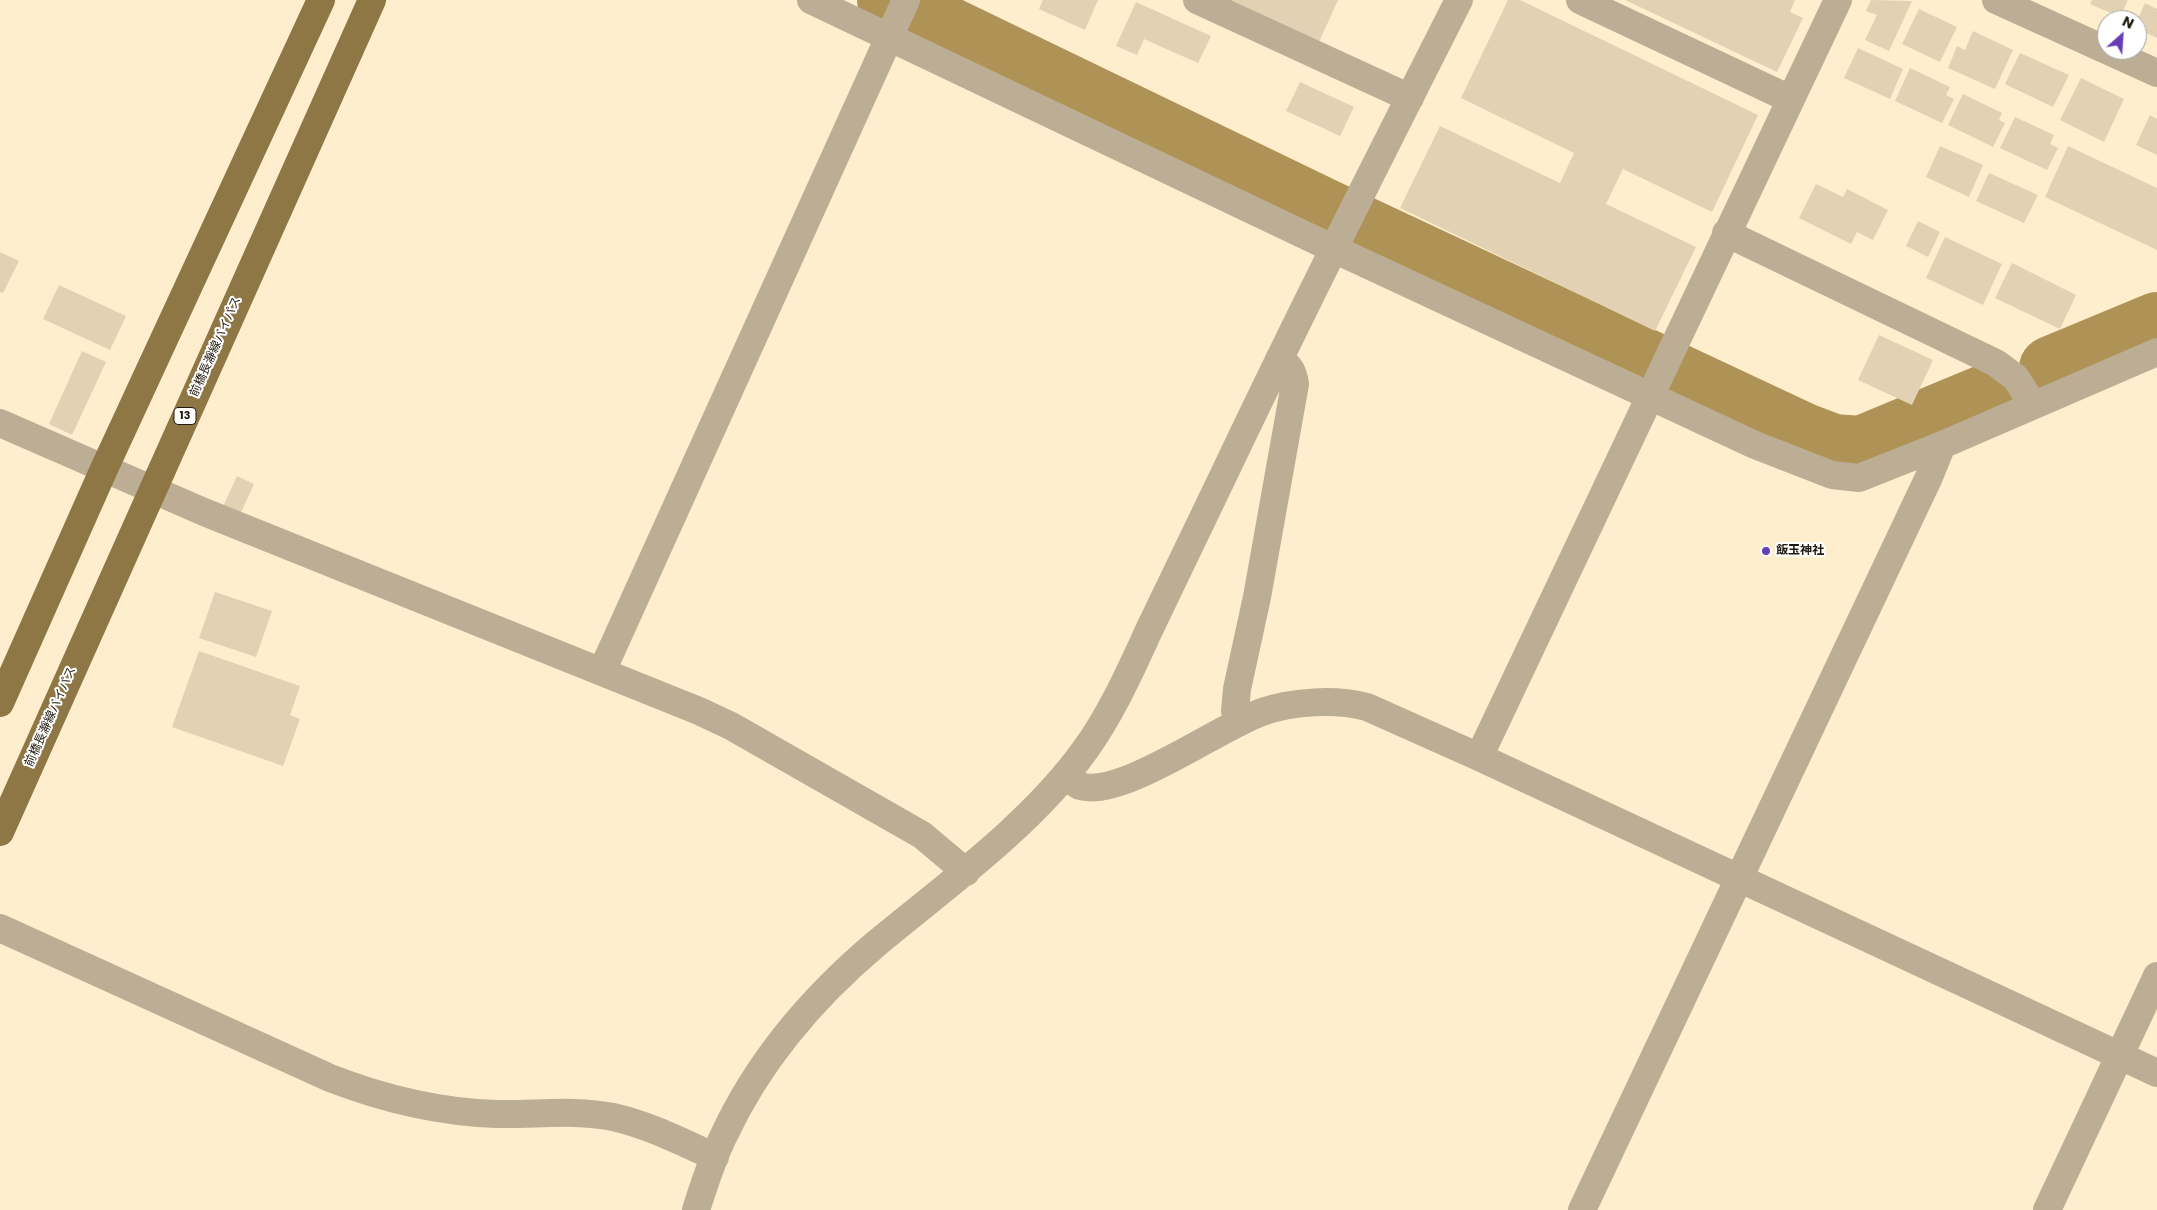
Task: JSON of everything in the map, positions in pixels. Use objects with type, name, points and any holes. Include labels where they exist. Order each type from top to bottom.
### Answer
[{"type":"main road","points":[[0,703],[104,469],[321,0]]},
{"type":"main road","name":"前橋長瀞線バイパス","points":[[0,832],[372,0]]},
{"type":"street","points":[[811,0],[892,32],[1336,244],[1654,388],[1755,445],[1814,470],[1844,478],[1859,478],[1942,445],[2157,352]]},
{"type":"street","points":[[602,671],[906,0]]},
{"type":"street","points":[[1197,0],[1410,98]]},
{"type":"street","points":[[696,1210],[715,1156],[745,1094],[770,1057],[809,1007],[874,945],[966,872],[1042,800],[1085,751],[1116,698],[1279,359],[1460,0]]},
{"type":"street","points":[[1580,0],[1790,99]]},
{"type":"street","points":[[1479,757],[1838,0]]},
{"type":"street","points":[[1996,0],[2157,73]]},
{"type":"street","points":[[1726,233],[1996,363],[2016,378],[2033,405]]},
{"type":"street","points":[[1240,720],[1236,711],[1237,689],[1257,597],[1295,384],[1294,372],[1289,365],[1279,359]]},
{"type":"street","points":[[0,423],[213,516],[700,711],[731,726],[922,835],[966,872]]},
{"type":"street","points":[[1582,1210],[1929,478],[1942,445]]},
{"type":"street","points":[[1066,774],[1079,786],[1094,788],[1110,785],[1152,768],[1240,720],[1264,711],[1297,705],[1347,702],[1392,718],[1479,757],[2157,1073]]},
{"type":"street","points":[[0,928],[330,1078],[364,1091],[429,1108],[468,1112],[582,1114],[612,1117],[649,1128],[715,1156]]},
{"type":"street","points":[[2046,1210],[2157,976]]},
{"type":"building","points":[[1043,0],[1098,0],[1085,30],[1039,9]]},
{"type":"building","points":[[1223,0],[1338,0],[1319,42]]},
{"type":"building","points":[[1508,0],[1520,0],[1758,115],[1712,212],[1623,169],[1606,204],[1696,247],[1655,331],[1400,208],[1440,126],[1560,183],[1574,153],[1461,98]]},
{"type":"building","points":[[1625,0],[1795,0],[1790,12],[1803,18],[1777,72]]},
{"type":"building","points":[[1871,0],[1912,1],[1889,51],[1865,40],[1877,15],[1866,11]]},
{"type":"building","points":[[2092,0],[2128,0],[2123,10],[2104,10],[2090,4]]},
{"type":"building","points":[[1136,2],[1211,36],[1198,63],[1144,39],[1137,55],[1116,46]]},
{"type":"building","points":[[2145,3],[2157,9],[2157,38],[2147,34],[2147,10],[2142,10]]},
{"type":"building","points":[[1919,9],[1957,27],[1940,62],[1902,44]]},
{"type":"building","points":[[1973,31],[2013,50],[1995,89],[1948,68],[1957,46],[1965,50]]},
{"type":"building","points":[[1858,48],[1903,69],[1890,99],[1844,78]]},
{"type":"building","points":[[2020,53],[2069,75],[2053,107],[2005,84]]},
{"type":"building","points":[[1910,68],[1950,87],[1946,95],[1954,99],[1942,123],[1895,101]]},
{"type":"building","points":[[2081,78],[2124,99],[2104,142],[2060,120]]},
{"type":"building","points":[[1300,82],[1354,107],[1340,136],[1286,111]]},
{"type":"building","points":[[1963,94],[2002,113],[1999,120],[2005,123],[1993,147],[1948,125]]},
{"type":"building","points":[[2150,115],[2157,119],[2157,155],[2136,145]]},
{"type":"building","points":[[2015,117],[2054,135],[2050,144],[2058,148],[2047,170],[2000,148]]},
{"type":"building","points":[[1940,146],[1983,165],[1969,197],[1926,177]]},
{"type":"building","points":[[2068,146],[2157,188],[2157,250],[2045,197]]},
{"type":"building","points":[[1989,173],[2038,195],[2024,223],[1976,201]]},
{"type":"building","points":[[1816,184],[1843,197],[1847,189],[1888,210],[1873,240],[1857,232],[1851,244],[1799,218]]},
{"type":"building","points":[[1918,221],[1940,232],[1928,257],[1906,246]]},
{"type":"building","points":[[1945,237],[2002,264],[1983,305],[1926,278]]},
{"type":"building","points":[[0,252],[19,261],[3,293],[0,292]]},
{"type":"building","points":[[2012,263],[2076,295],[2060,329],[1995,298]]},
{"type":"building","points":[[59,285],[126,316],[110,350],[43,319]]},
{"type":"building","points":[[1879,335],[1933,360],[1912,405],[1858,380]]},
{"type":"building","points":[[82,351],[106,362],[72,435],[49,424]]},
{"type":"building","points":[[237,476],[254,484],[238,519],[221,511]]},
{"type":"building","points":[[215,592],[272,611],[256,657],[199,638]]},
{"type":"building","points":[[199,651],[300,686],[290,715],[300,719],[283,766],[172,727]]},
{"type":"waterway","points":[[889,0],[1326,211],[1804,435],[1833,446],[1861,448],[1984,397]]},
{"type":"waterway","points":[[2051,368],[2157,324]]},
{"type":"place","name":"飯玉神社","points":[[1766,551]]}]
